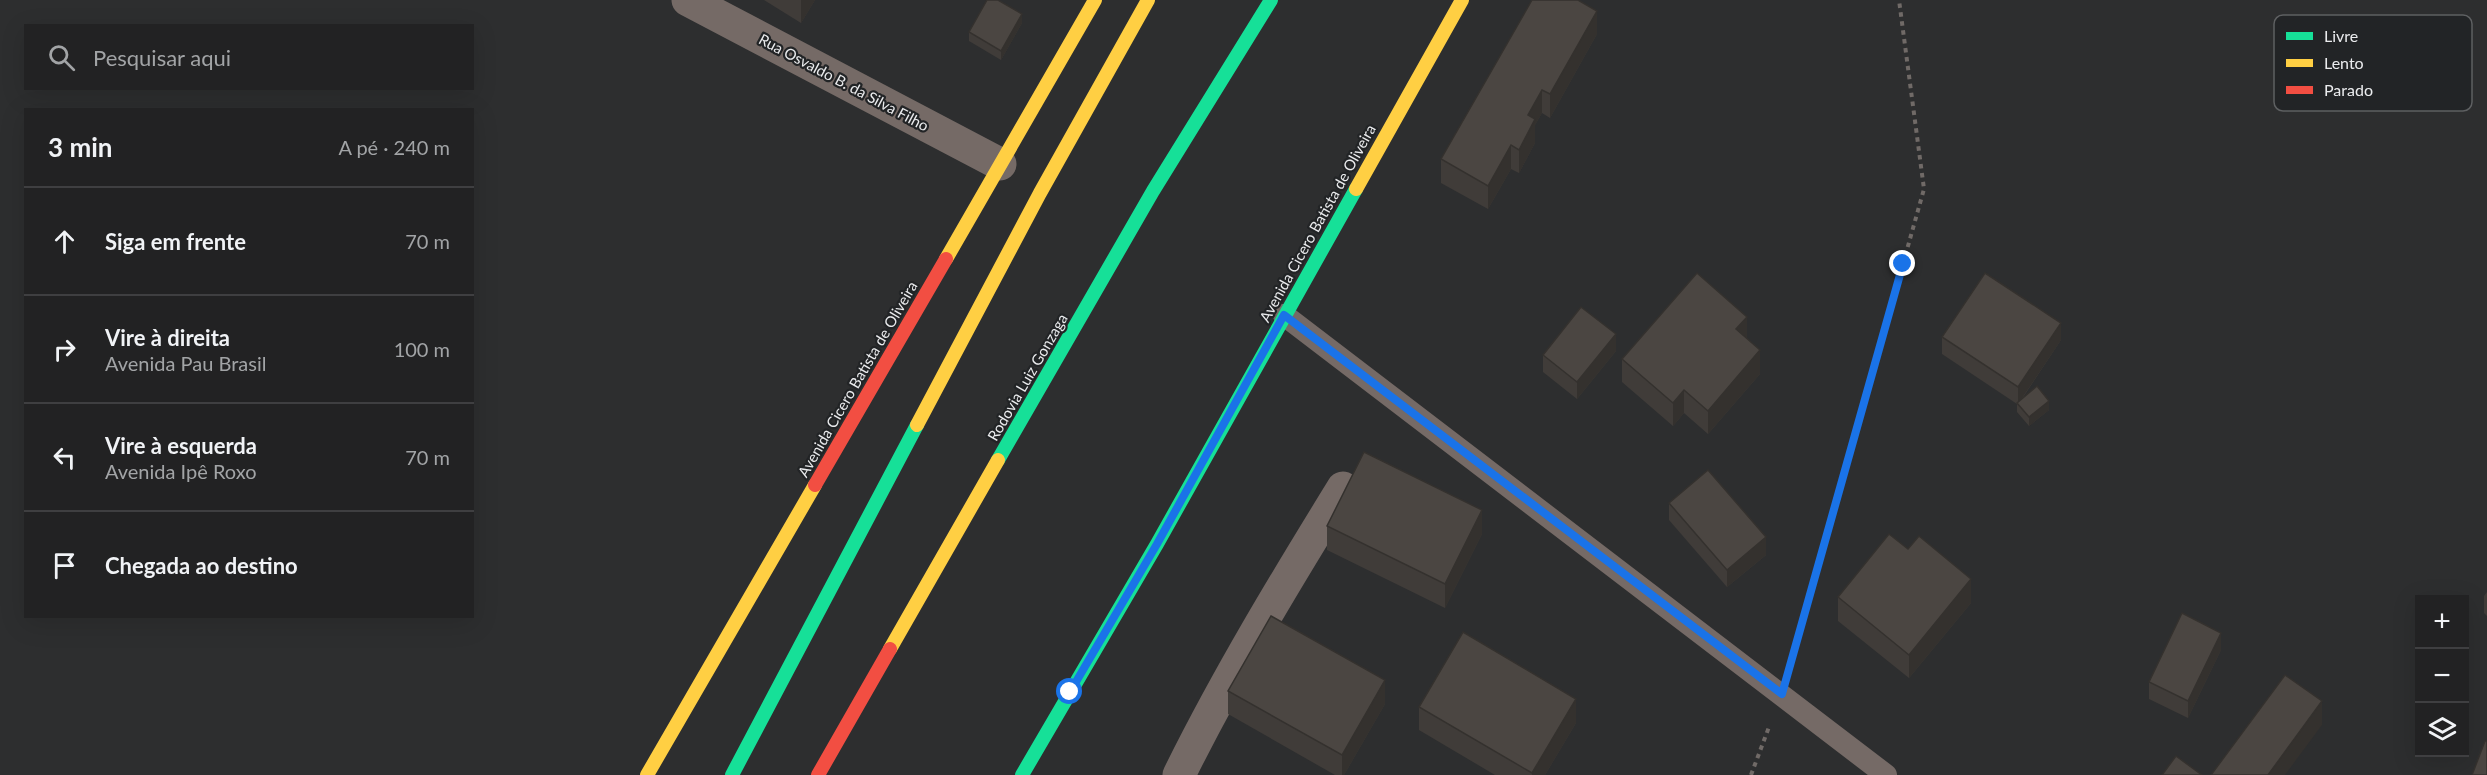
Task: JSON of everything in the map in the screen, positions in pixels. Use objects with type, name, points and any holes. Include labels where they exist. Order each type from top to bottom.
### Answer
[{"type":"main road","name":"Avenida Cicero Batista de Oliveira","points":[[647,775],[1095,0]]},
{"type":"main road","points":[[732,775],[1034,204],[1148,0]]},
{"type":"main road","name":"Rodovia Luiz Gonzaga","points":[[818,775],[1153,190],[1272,0]]},
{"type":"main road","name":"Avenida Cicero Batista de Oliveira","points":[[1022,775],[1157,544],[1462,0]]},
{"type":"street","name":"Rua Osvaldo B. da Silva Filho","points":[[688,0],[1000,164]]},
{"type":"street","points":[[1179,775],[1203,726],[1255,632],[1342,488]]},
{"type":"lane","points":[[1284,315],[1886,775]]},
{"type":"path","points":[[1751,775],[1782,694],[1924,189],[1899,0]]},
{"type":"building","points":[[987,0],[998,0],[1022,14],[1001,51],[969,32]]},
{"type":"building","points":[[1532,0],[1578,0],[1597,11],[1550,94],[1542,90],[1528,115],[1535,119],[1519,150],[1511,145],[1488,186],[1441,159]]},
{"type":"building","points":[[1697,273],[1747,317],[1736,329],[1760,350],[1708,411],[1684,390],[1673,403],[1622,359]]},
{"type":"building","points":[[1985,273],[2061,323],[2018,387],[1942,337]]},
{"type":"building","points":[[1581,307],[1616,334],[1577,382],[1543,355]]},
{"type":"building","points":[[2037,386],[2049,401],[2029,417],[2017,403]]},
{"type":"building","points":[[1364,452],[1482,510],[1445,584],[1327,526]]},
{"type":"building","points":[[1708,470],[1766,537],[1727,570],[1669,503]]},
{"type":"building","points":[[1889,534],[1908,549],[1919,536],[1971,579],[1909,655],[1838,597]]},
{"type":"building","points":[[2182,613],[2221,633],[2188,701],[2149,682]]},
{"type":"building","points":[[1271,616],[1385,680],[1342,755],[1228,691]]},
{"type":"building","points":[[1463,632],[1576,699],[1532,773],[1419,707]]},
{"type":"building","points":[[2285,675],[2322,701],[2268,775],[2211,775]]},
{"type":"building","points":[[2485,741],[2487,741],[2487,775],[2472,775]]},
{"type":"building","points":[[2176,756],[2202,775],[2162,775]]},
{"type":"traffic: fast","points":[[998,460],[1153,191],[1271,0]]},
{"type":"traffic: fast","points":[[1022,775],[1157,544],[1356,189]]},
{"type":"traffic: fast","points":[[732,775],[917,425]]},
{"type":"traffic: slow","points":[[946,259],[1095,0]]},
{"type":"traffic: slow","points":[[917,425],[1040,193],[1148,0]]},
{"type":"traffic: slow","points":[[1356,189],[1462,0]]},
{"type":"traffic: slow","points":[[890,649],[998,460]]},
{"type":"traffic: slow","points":[[647,775],[815,485]]},
{"type":"traffic: jam","points":[[815,485],[946,259]]},
{"type":"traffic: jam","points":[[818,775],[890,649]]},
{"type":"route","points":[[1070,692],[1157,544],[1284,315],[1782,694],[1903,264]]}]
